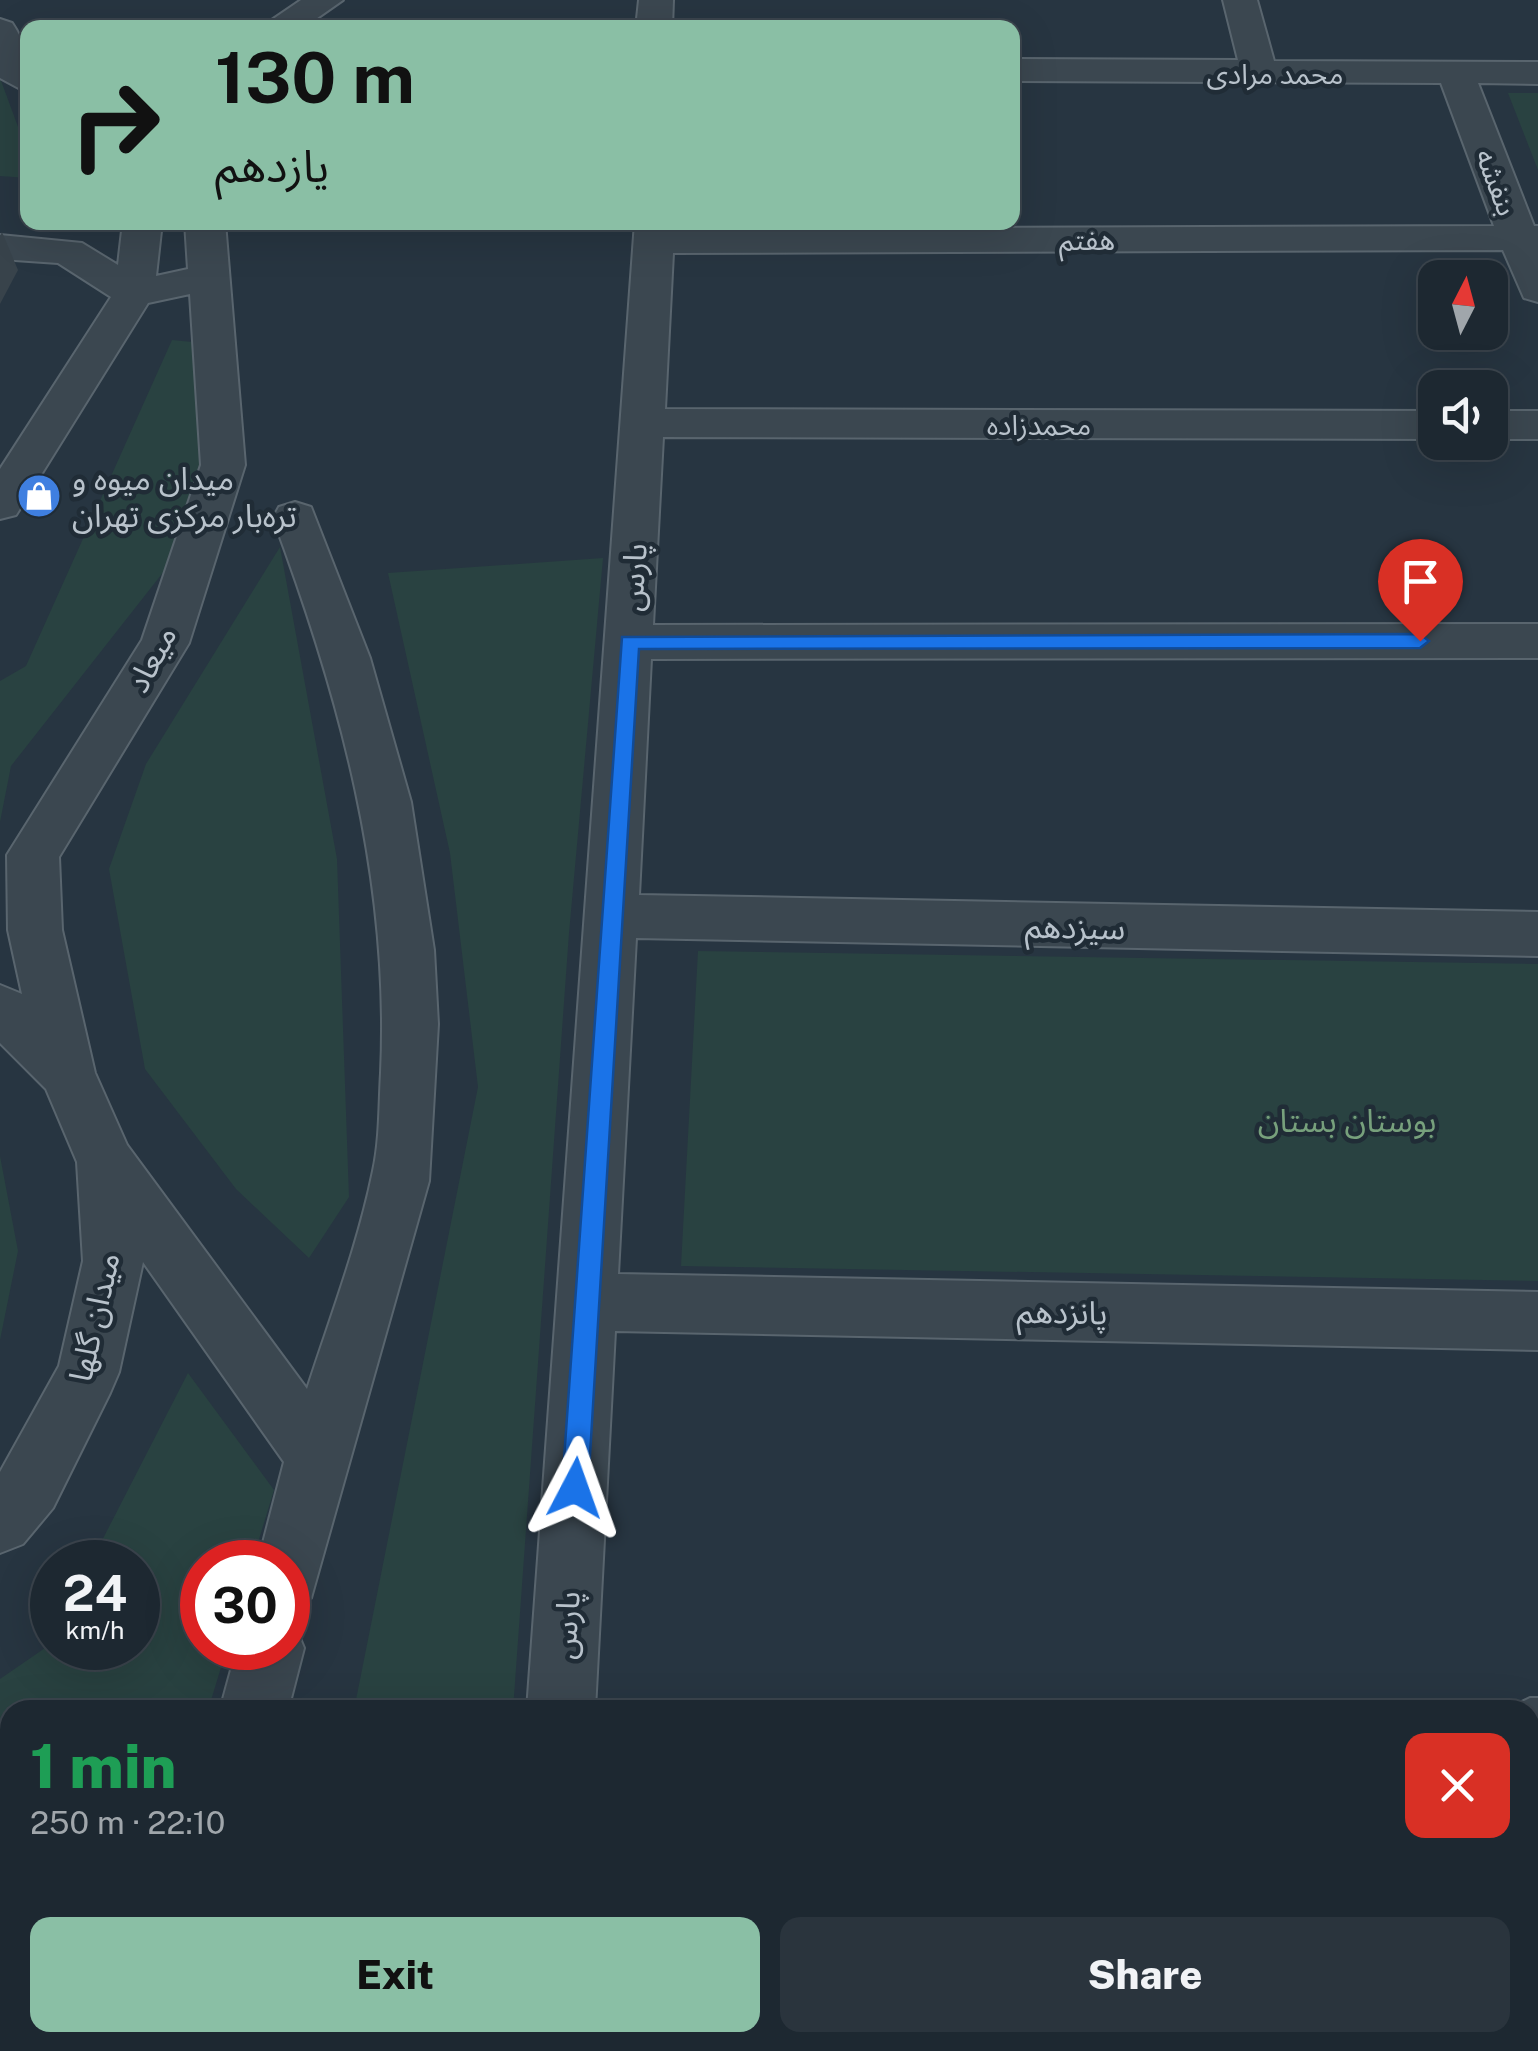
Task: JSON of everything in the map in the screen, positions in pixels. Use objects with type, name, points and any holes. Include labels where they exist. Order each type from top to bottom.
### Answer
[{"type":"street","points":[[1240,0],[1259,73]]},
{"type":"street","points":[[0,30],[15,74],[20,77]]},
{"type":"street","name":"محمد مرادی","points":[[1020,70],[1538,74]]},
{"type":"street","name":"بنفشه","points":[[1456,74],[1528,238],[1538,289]]},
{"type":"street","points":[[0,504],[134,293],[143,230]]},
{"type":"street","name":"میعاد","points":[[67,1073],[35,930],[33,854],[165,643],[223,465],[206,230]]},
{"type":"street","name":"هفتم","points":[[655,232],[1528,238]]},
{"type":"street","name":"پارس","points":[[562,1700],[655,232]]},
{"type":"street","points":[[0,247],[68,252],[134,293],[212,277]]},
{"type":"street","name":"محمدزاده","points":[[643,423],[1418,424]]},
{"type":"street","points":[[1508,425],[1538,425]]},
{"type":"street","points":[[295,518],[322,585],[373,746],[410,944],[411,1060],[401,1178],[317,1456],[297,1540]]},
{"type":"street","points":[[629,642],[1538,641]]},
{"type":"street","name":"سیزدهم","points":[[611,916],[1538,934]]},
{"type":"street","name":"میدان گلها","points":[[0,1008],[67,1073],[106,1162],[113,1262],[88,1372],[30,1486],[0,1521]]},
{"type":"street","points":[[106,1162],[317,1456]]},
{"type":"street","name":"پانزدهم","points":[[587,1302],[1538,1321]]},
{"type":"street","points":[[257,1700],[264,1670]]},
{"type":"green space","points":[[0,78],[20,132],[20,177],[0,176]]},
{"type":"green space","points":[[1508,93],[1538,93],[1538,170]]},
{"type":"green space","points":[[172,340],[192,342],[215,413],[201,491],[172,561],[11,766],[0,822],[0,681],[26,666]]},
{"type":"green space","points":[[280,547],[337,859],[349,1197],[309,1258],[236,1189],[145,1069],[109,869],[146,764]]},
{"type":"green space","points":[[603,558],[569,933],[514,1700],[356,1700],[478,1087],[450,853],[388,573]]},
{"type":"green space","name":"بوستان بستان","points":[[698,951],[1538,964],[1538,1281],[681,1266]]},
{"type":"green space","points":[[0,1156],[18,1251],[0,1340]]},
{"type":"green space","points":[[188,1373],[274,1490],[259,1540],[180,1540],[180,1670],[220,1670],[211,1700],[0,1700],[0,1679],[30,1658],[30,1670],[160,1670],[160,1540],[102,1540]]},
{"type":"place","name":"میدان میوه و تره‌بار مرکزی تهران","points":[[39,496]]},
{"type":"route","points":[[575,1488],[629,642],[1420,641]]}]
